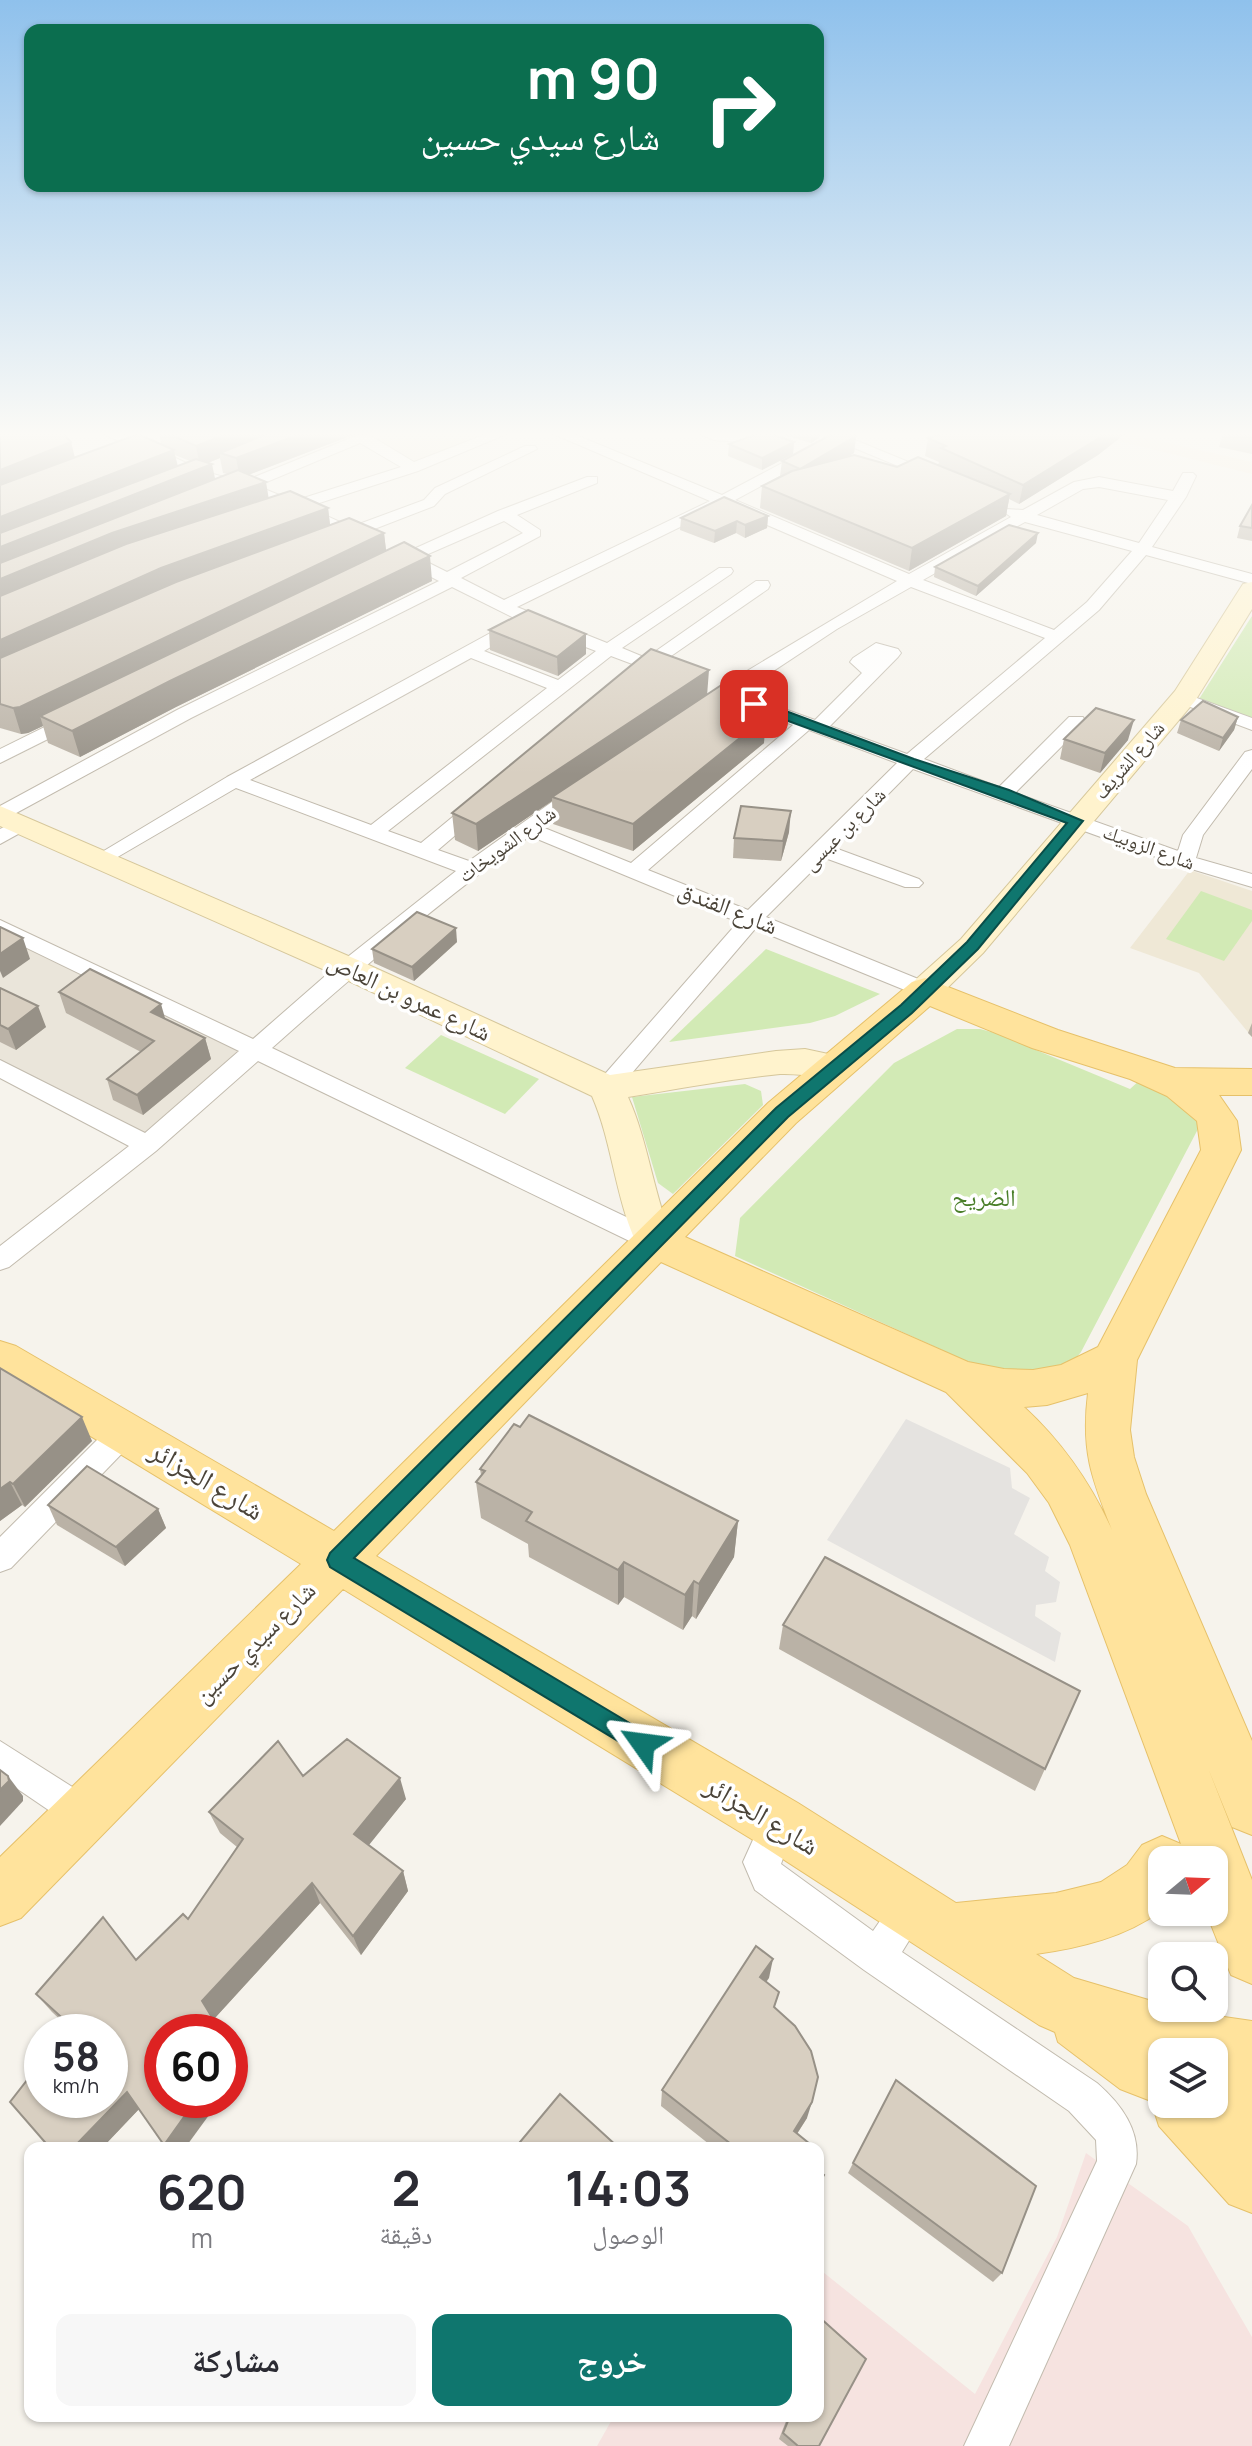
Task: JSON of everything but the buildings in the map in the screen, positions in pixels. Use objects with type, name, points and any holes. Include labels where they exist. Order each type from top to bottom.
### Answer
[{"type":"main road","name":"شارع سيدي حسين","points":[[0,1897],[763,1131],[835,1066],[907,1009],[925,990]]},
{"type":"main road","points":[[925,990],[1045,1039],[1172,1081],[1201,1099],[1211,1110],[1223,1135],[1236,1141],[1114,1360],[1107,1430],[1110,1457],[1188,1654],[1240,1764],[1252,1807]]},
{"type":"main road","points":[[1172,1081],[1252,1082]]},
{"type":"main road","points":[[655,1242],[814,1311],[963,1381],[1004,1389],[1032,1389],[1080,1379],[1114,1360]]},
{"type":"main road","name":"شارع الجزائر","points":[[0,1359],[778,1823],[1060,2004],[1151,2032],[1221,2049],[1252,2052]]},
{"type":"main road","points":[[963,1381],[1024,1437],[1054,1470],[1070,1496],[1109,1583],[1173,1743],[1182,1775],[1252,1954]]},
{"type":"main road","points":[[1170,1846],[1176,1832],[1182,1775]]},
{"type":"main road","points":[[932,1920],[1090,1914],[1122,1902],[1148,1882]]},
{"type":"main road","points":[[1060,2004],[1148,2072]]},
{"type":"main road","points":[[1228,2100],[1252,2107]]},
{"type":"main road","points":[[1196,2118],[1252,2181]]},
{"type":"street","name":"شارع الزوبيك","points":[[382,547],[451,578],[529,619],[647,665],[1185,861],[1252,881]]},
{"type":"street","points":[[379,571],[431,547]]},
{"type":"street","points":[[6,823],[184,714],[508,547]]},
{"type":"street","points":[[505,606],[626,547]]},
{"type":"street","points":[[831,547],[909,581],[1055,636]]},
{"type":"street","points":[[690,717],[729,695],[831,625],[968,547]]},
{"type":"street","points":[[1132,547],[1252,579]]},
{"type":"street","name":"شارع بن عيسى","points":[[606,1088],[753,918],[824,851],[909,762],[1093,606],[1144,547]]},
{"type":"street","points":[[373,833],[608,650],[725,571]]},
{"type":"street","points":[[623,684],[762,585]]},
{"type":"street","name":"شارع الشريف","points":[[925,990],[972,946],[1183,698],[1252,589]]},
{"type":"street","points":[[102,858],[234,781],[529,619]]},
{"type":"street","points":[[469,651],[560,687]]},
{"type":"street","points":[[636,870],[812,725],[891,655],[890,651]]},
{"type":"street","points":[[1183,698],[1252,724]]},
{"type":"street","points":[[0,757],[91,710]]},
{"type":"street","points":[[1004,793],[1076,721]]},
{"type":"street","points":[[1185,861],[1193,835],[1252,756]]},
{"type":"street","points":[[234,781],[471,869]]},
{"type":"street","name":"شارع الشويخات","points":[[0,1260],[147,1145],[348,968],[471,869],[592,783]]},
{"type":"street","points":[[423,852],[494,793]]},
{"type":"street","name":"شارع عمرو بن العاص","points":[[6,823],[102,858],[606,1088]]},
{"type":"street","name":"شارع الفندق","points":[[529,829],[925,990]]},
{"type":"street","points":[[824,851],[912,883]]},
{"type":"street","points":[[0,927],[655,1242]]},
{"type":"street","points":[[655,1242],[641,1204],[622,1123],[606,1088],[776,1063],[805,1061],[835,1066]]},
{"type":"street","points":[[0,1068],[147,1145]]},
{"type":"street","points":[[0,1558],[125,1431]]},
{"type":"street","points":[[0,1757],[84,1814]]},
{"type":"street","points":[[778,1823],[761,1862],[768,1877],[877,1957],[1083,2097],[1100,2111],[1114,2131],[1119,2150],[986,2446]]},
{"type":"street","points":[[877,1957],[932,1920]]},
{"type":"shaded area","points":[[1190,870],[1252,891],[1252,1037],[1199,973],[1130,948]]},
{"type":"shaded area","points":[[0,925],[248,1049],[138,1144],[0,1069]]},
{"type":"shaded area","points":[[906,1419],[1010,1468],[1012,1488],[1030,1498],[1014,1534],[1049,1557],[1045,1571],[1060,1582],[1056,1602],[1036,1605],[1035,1616],[1061,1633],[1055,1662],[827,1540]]},
{"type":"shaded area","points":[[1086,2153],[1188,2226],[1252,2337],[1252,2446],[597,2446],[611,2422],[824,2422],[824,2273],[975,2394],[1057,2237]]},
{"type":"green space","points":[[1252,616],[1252,720],[1199,699]]},
{"type":"green space","points":[[1201,891],[1252,910],[1252,921],[1224,961],[1166,939]]},
{"type":"green space","points":[[766,949],[880,994],[835,1016],[810,1023],[669,1042]]},
{"type":"green space","name":"الضريح","points":[[957,1029],[980,1029],[995,1033],[1130,1089],[1141,1079],[1197,1110],[1198,1129],[1081,1352],[1065,1372],[1006,1379],[735,1256],[740,1218],[894,1063]]},
{"type":"green space","points":[[441,1035],[539,1079],[505,1114],[405,1068]]},
{"type":"green space","points":[[745,1084],[761,1091],[763,1105],[673,1194],[658,1183],[632,1097]]},
{"type":"route","points":[[643,1744],[338,1560],[782,1113],[907,1009],[972,946],[1076,821],[754,704]]}]
